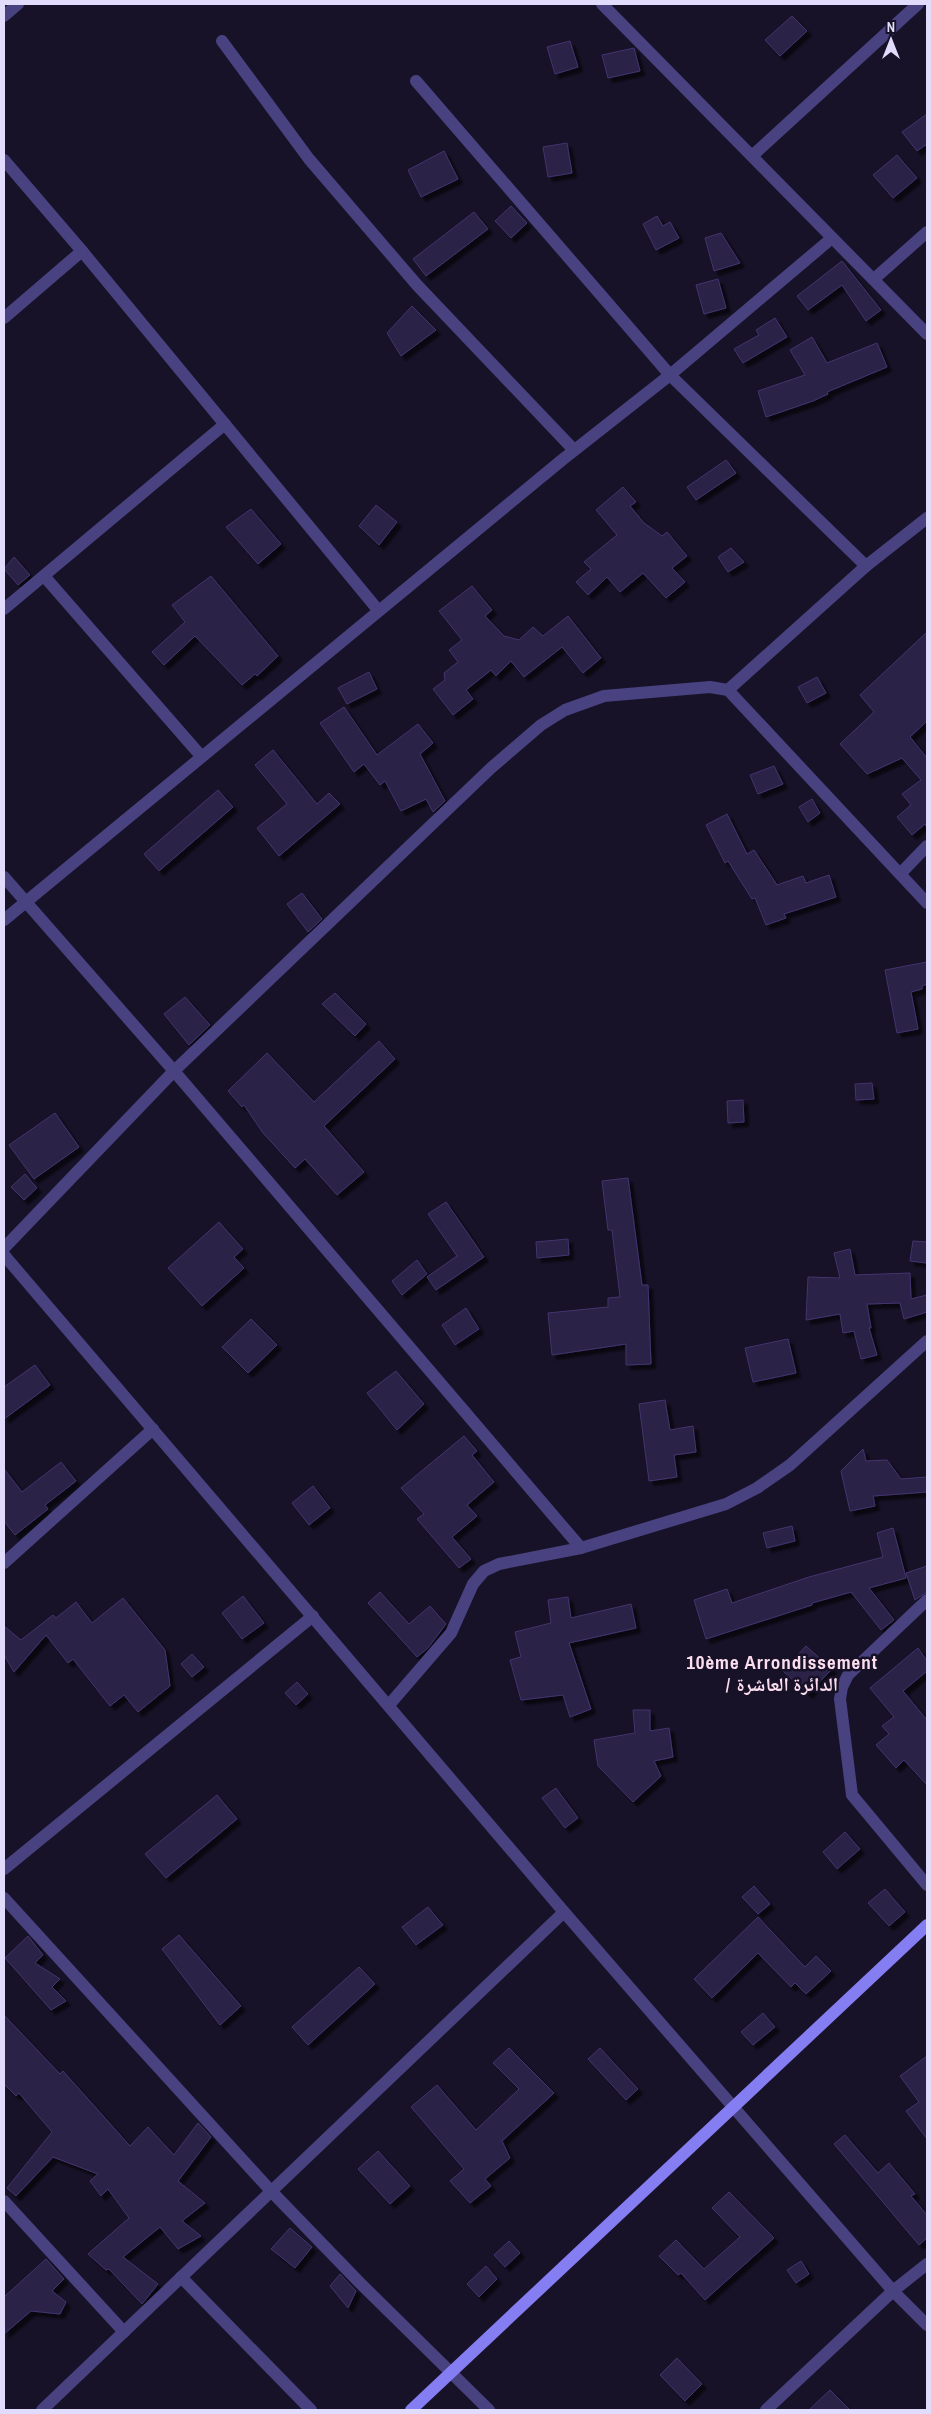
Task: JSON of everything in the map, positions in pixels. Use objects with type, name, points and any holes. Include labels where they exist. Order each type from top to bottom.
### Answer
[{"type":"street","points":[[4,16],[18,4]]},
{"type":"street","points":[[602,4],[832,238],[874,278],[927,334]]},
{"type":"street","points":[[752,156],[918,4]]},
{"type":"street","points":[[222,41],[309,159],[416,285],[574,450]]},
{"type":"street","points":[[416,81],[670,375],[866,566]]},
{"type":"street","points":[[4,160],[82,251],[378,610]]},
{"type":"street","points":[[874,278],[927,232]]},
{"type":"street","points":[[4,920],[378,610],[574,450],[670,375],[832,238]]},
{"type":"street","points":[[4,318],[82,251]]},
{"type":"street","points":[[4,609],[225,424]]},
{"type":"street","points":[[728,690],[866,566],[927,518]]},
{"type":"street","points":[[44,576],[201,756]]},
{"type":"street","points":[[4,1248],[174,1072],[491,768],[541,725],[565,710],[604,696],[710,687],[728,690],[927,903]]},
{"type":"street","points":[[901,873],[927,846]]},
{"type":"street","points":[[4,877],[174,1072],[581,1548]]},
{"type":"street","points":[[4,1254],[564,1912],[893,2291],[927,2325]]},
{"type":"street","points":[[389,1705],[451,1632],[473,1584],[484,1571],[499,1564],[581,1548],[726,1504],[757,1488],[790,1465],[927,1340]]},
{"type":"street","points":[[4,1564],[153,1429]]},
{"type":"street","points":[[927,1600],[848,1675],[842,1687],[840,1699],[852,1795],[927,1885]]},
{"type":"street","points":[[4,1869],[313,1616]]},
{"type":"street","points":[[4,1898],[271,2191],[360,2284],[489,2410]]},
{"type":"street","points":[[42,2410],[564,1912]]},
{"type":"street","points":[[411,2410],[927,1925]]},
{"type":"street","points":[[4,2201],[124,2332]]},
{"type":"street","points":[[766,2410],[893,2291],[927,2264]]},
{"type":"street","points":[[181,2277],[312,2410]]},
{"type":"building","points":[[792,16],[807,31],[780,56],[765,40]]},
{"type":"building","points":[[570,41],[578,67],[555,74],[547,47]]},
{"type":"building","points":[[634,48],[640,71],[608,78],[602,55]]},
{"type":"building","points":[[927,114],[927,144],[917,151],[902,132]]},
{"type":"building","points":[[567,143],[572,173],[548,177],[543,147]]},
{"type":"building","points":[[444,151],[458,179],[421,197],[408,170]]},
{"type":"building","points":[[897,155],[917,178],[893,198],[873,175]]},
{"type":"building","points":[[511,206],[527,223],[511,238],[495,221]]},
{"type":"building","points":[[474,212],[488,229],[426,276],[413,259]]},
{"type":"building","points":[[657,216],[663,226],[670,222],[679,238],[656,250],[643,224]]},
{"type":"building","points":[[721,233],[740,263],[714,271],[705,238]]},
{"type":"building","points":[[842,261],[881,310],[866,321],[842,285],[808,310],[797,296]]},
{"type":"building","points":[[718,279],[726,308],[704,314],[696,285]]},
{"type":"building","points":[[412,306],[436,330],[401,356],[387,333]]},
{"type":"building","points":[[775,318],[787,337],[743,363],[734,349],[759,335],[756,330]]},
{"type":"building","points":[[812,337],[827,363],[877,343],[887,367],[827,392],[828,394],[813,401],[766,417],[758,391],[805,375],[790,350]]},
{"type":"building","points":[[726,460],[736,473],[696,500],[687,487]]},
{"type":"building","points":[[623,487],[636,502],[630,506],[644,523],[662,536],[667,532],[687,556],[672,568],[685,582],[666,598],[643,573],[620,592],[607,577],[588,595],[576,582],[591,569],[584,562],[617,535],[596,510]]},
{"type":"building","points":[[376,505],[397,522],[379,545],[359,526]]},
{"type":"building","points":[[251,509],[281,544],[258,564],[226,527]]},
{"type":"building","points":[[731,548],[744,562],[728,572],[718,557]]},
{"type":"building","points":[[14,557],[30,575],[18,585],[4,569]]},
{"type":"building","points":[[211,576],[278,656],[257,676],[255,674],[242,685],[195,636],[164,665],[152,652],[185,622],[172,605]]},
{"type":"building","points":[[472,586],[492,610],[485,616],[504,636],[519,640],[533,627],[543,636],[568,616],[601,658],[583,673],[562,647],[524,677],[511,661],[496,676],[491,670],[466,690],[473,699],[453,715],[433,689],[445,680],[444,673],[458,662],[449,650],[462,640],[439,611]]},
{"type":"building","points":[[927,632],[927,721],[910,737],[927,758],[927,827],[925,824],[912,835],[897,817],[911,805],[902,794],[921,780],[902,758],[867,774],[840,744],[874,712],[860,695]]},
{"type":"building","points":[[369,672],[377,689],[347,704],[338,688]]},
{"type":"building","points":[[817,677],[826,693],[807,703],[798,687]]},
{"type":"building","points":[[344,707],[377,755],[418,724],[433,743],[420,754],[445,801],[433,812],[426,799],[401,811],[385,781],[380,785],[364,764],[354,772],[320,723]]},
{"type":"building","points":[[273,750],[317,804],[329,793],[340,804],[279,856],[257,828],[287,804],[255,765]]},
{"type":"building","points":[[774,766],[783,784],[758,794],[750,775]]},
{"type":"building","points":[[218,790],[233,807],[159,871],[144,854]]},
{"type":"building","points":[[812,799],[820,813],[808,822],[799,807]]},
{"type":"building","points":[[727,814],[747,854],[754,850],[777,885],[803,876],[806,883],[829,875],[836,897],[784,914],[786,918],[766,925],[755,898],[752,899],[728,861],[725,863],[706,825]]},
{"type":"building","points":[[302,893],[322,919],[308,932],[287,904]]},
{"type":"building","points":[[927,962],[927,984],[922,986],[922,989],[911,992],[918,1029],[897,1033],[885,970]]},
{"type":"building","points":[[335,993],[366,1024],[355,1036],[322,1004]]},
{"type":"building","points":[[185,997],[210,1025],[189,1045],[164,1014]]},
{"type":"building","points":[[379,1041],[395,1059],[324,1126],[364,1172],[337,1195],[305,1159],[295,1168],[263,1133],[244,1105],[242,1107],[228,1091],[267,1053],[314,1102]]},
{"type":"building","points":[[872,1083],[874,1099],[856,1100],[855,1084]]},
{"type":"building","points":[[743,1100],[744,1122],[728,1123],[727,1101]]},
{"type":"building","points":[[55,1113],[79,1147],[34,1179],[9,1145]]},
{"type":"building","points":[[25,1174],[37,1188],[24,1200],[11,1187]]},
{"type":"building","points":[[628,1178],[642,1285],[648,1285],[651,1364],[626,1365],[626,1344],[552,1355],[548,1313],[608,1307],[608,1298],[620,1297],[612,1230],[608,1230],[602,1181]]},
{"type":"building","points":[[446,1202],[484,1257],[436,1290],[427,1277],[457,1256],[428,1214]]},
{"type":"building","points":[[219,1222],[243,1249],[234,1257],[244,1268],[202,1306],[168,1268]]},
{"type":"building","points":[[568,1239],[569,1255],[537,1258],[536,1242]]},
{"type":"building","points":[[913,1241],[927,1242],[927,1263],[910,1261]]},
{"type":"building","points":[[850,1249],[855,1275],[910,1273],[911,1299],[927,1295],[927,1312],[904,1319],[900,1303],[867,1304],[871,1328],[869,1328],[877,1355],[861,1359],[854,1331],[843,1333],[840,1314],[806,1320],[808,1277],[840,1278],[834,1253]]},
{"type":"building","points":[[417,1260],[427,1274],[402,1295],[392,1281]]},
{"type":"building","points":[[466,1308],[479,1329],[455,1345],[442,1325]]},
{"type":"building","points":[[251,1319],[277,1345],[248,1373],[222,1347]]},
{"type":"building","points":[[788,1339],[796,1373],[753,1382],[745,1348]]},
{"type":"building","points":[[35,1365],[50,1385],[4,1419],[4,1387]]},
{"type":"building","points":[[396,1371],[424,1404],[397,1430],[367,1393]]},
{"type":"building","points":[[665,1400],[670,1430],[693,1426],[696,1452],[674,1455],[677,1477],[649,1481],[639,1404]]},
{"type":"building","points":[[464,1436],[477,1451],[472,1455],[494,1482],[467,1505],[477,1516],[452,1537],[471,1559],[459,1568],[417,1519],[424,1514],[401,1488]]},
{"type":"building","points":[[863,1449],[866,1461],[887,1460],[901,1479],[927,1477],[927,1492],[873,1496],[875,1506],[850,1511],[841,1471]]},
{"type":"building","points":[[61,1462],[76,1481],[45,1505],[48,1509],[15,1535],[4,1521],[4,1469],[22,1492]]},
{"type":"building","points":[[313,1486],[330,1508],[309,1525],[292,1503]]},
{"type":"building","points":[[792,1526],[795,1541],[767,1548],[763,1533]]},
{"type":"building","points":[[893,1528],[906,1578],[869,1588],[894,1620],[881,1630],[851,1592],[812,1603],[812,1605],[706,1639],[694,1600],[727,1589],[732,1603],[809,1577],[883,1557],[877,1533]]},
{"type":"building","points":[[927,1566],[927,1592],[915,1600],[906,1573]]},
{"type":"building","points":[[380,1592],[409,1624],[430,1606],[446,1624],[428,1648],[417,1657],[368,1603]]},
{"type":"building","points":[[243,1596],[264,1623],[242,1639],[222,1613]]},
{"type":"building","points":[[568,1597],[571,1618],[631,1604],[636,1628],[569,1643],[591,1709],[570,1717],[563,1695],[521,1700],[510,1660],[521,1657],[515,1632],[551,1623],[548,1600]]},
{"type":"building","points":[[123,1598],[165,1650],[170,1686],[138,1712],[124,1695],[110,1706],[73,1659],[68,1663],[46,1635],[14,1672],[4,1655],[4,1626],[21,1640],[53,1615],[56,1618],[76,1602],[92,1623]]},
{"type":"building","points":[[806,1646],[832,1669],[808,1694],[783,1671]]},
{"type":"building","points":[[918,1648],[927,1661],[927,1671],[903,1691],[927,1720],[927,1785],[904,1760],[896,1768],[876,1745],[889,1734],[882,1726],[894,1717],[870,1688]]},
{"type":"building","points":[[192,1654],[204,1667],[192,1677],[181,1664]]},
{"type":"building","points":[[297,1682],[308,1694],[296,1705],[285,1693]]},
{"type":"building","points":[[633,1710],[650,1710],[650,1731],[669,1728],[673,1757],[654,1761],[661,1776],[633,1802],[598,1766],[594,1740],[635,1733]]},
{"type":"building","points":[[556,1788],[578,1818],[565,1828],[542,1798]]},
{"type":"building","points":[[217,1795],[237,1819],[166,1878],[145,1854]]},
{"type":"building","points":[[845,1832],[860,1849],[837,1869],[823,1852]]},
{"type":"building","points":[[754,1886],[770,1904],[758,1914],[742,1897]]},
{"type":"building","points":[[885,1889],[905,1912],[889,1926],[868,1903]]},
{"type":"building","points":[[428,1907],[443,1925],[416,1945],[402,1927]]},
{"type":"building","points":[[758,1917],[805,1967],[816,1956],[831,1971],[806,1994],[795,1983],[791,1987],[758,1953],[712,1998],[694,1979]]},
{"type":"building","points":[[179,1935],[241,2006],[220,2025],[162,1949]]},
{"type":"building","points":[[28,1936],[43,1955],[35,1963],[60,1979],[52,1987],[66,2001],[51,2010],[5,1958]]},
{"type":"building","points":[[359,1967],[375,1984],[308,2045],[292,2027]]},
{"type":"building","points":[[763,2013],[775,2027],[753,2045],[741,2032]]},
{"type":"building","points":[[4,2015],[60,2074],[63,2071],[130,2146],[148,2127],[174,2155],[198,2123],[211,2137],[178,2181],[205,2203],[182,2221],[201,2236],[178,2249],[160,2227],[123,2257],[158,2284],[142,2304],[109,2269],[106,2270],[88,2254],[129,2218],[108,2189],[101,2196],[90,2181],[98,2174],[53,2157],[16,2196],[7,2188],[52,2132],[19,2093],[16,2096],[4,2084]]},
{"type":"building","points":[[509,2048],[554,2093],[502,2141],[510,2158],[485,2179],[491,2186],[470,2203],[450,2181],[464,2169],[411,2107],[437,2085],[476,2130],[519,2089],[493,2063]]},
{"type":"building","points":[[600,2048],[638,2089],[626,2100],[588,2059]]},
{"type":"building","points":[[927,2056],[927,2139],[906,2111],[919,2102],[900,2076]]},
{"type":"building","points":[[845,2135],[878,2173],[889,2163],[915,2194],[911,2196],[927,2215],[927,2238],[919,2245],[834,2144]]},
{"type":"building","points":[[378,2151],[410,2186],[390,2204],[358,2169]]},
{"type":"building","points":[[729,2192],[774,2238],[705,2300],[681,2273],[678,2275],[659,2256],[676,2240],[704,2269],[740,2237],[712,2208]]},
{"type":"building","points":[[290,2228],[312,2247],[295,2268],[271,2249]]},
{"type":"building","points":[[509,2241],[520,2253],[505,2267],[494,2255]]},
{"type":"building","points":[[46,2259],[64,2279],[52,2291],[66,2302],[60,2314],[31,2311],[4,2334],[4,2297]]},
{"type":"building","points":[[801,2261],[809,2274],[796,2283],[787,2270]]},
{"type":"building","points":[[486,2266],[497,2279],[479,2297],[467,2284]]},
{"type":"building","points":[[340,2274],[356,2291],[348,2308],[330,2286]]},
{"type":"building","points":[[677,2358],[702,2384],[685,2401],[660,2375]]},
{"type":"building","points":[[830,2390],[850,2410],[809,2410]]},
{"type":"district","name":"10ème Arrondissement / الدائرة العاشرة","points":[[782,1673]]}]
